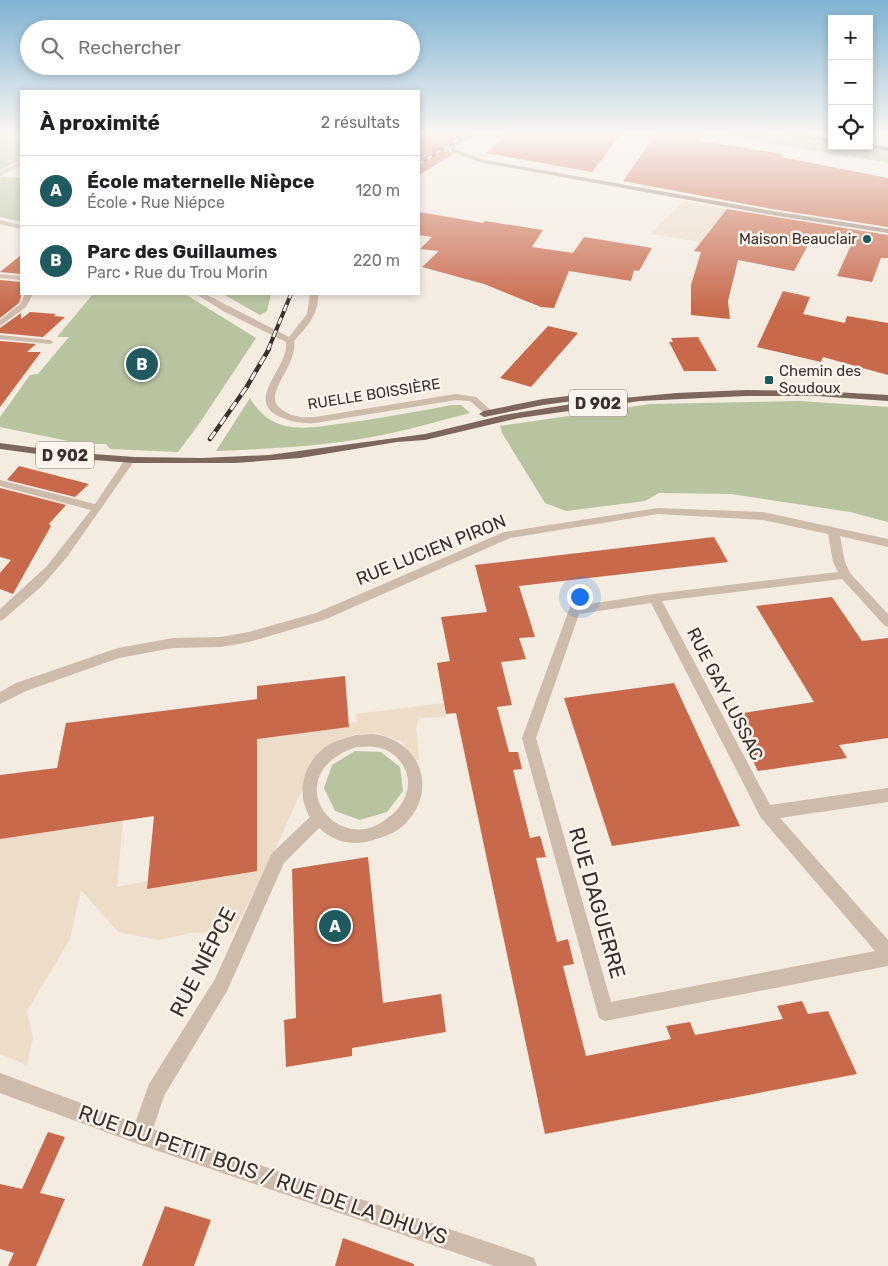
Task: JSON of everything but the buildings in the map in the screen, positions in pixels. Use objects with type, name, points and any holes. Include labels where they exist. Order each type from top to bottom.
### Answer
[{"type":"main road","name":"D 902","points":[[397,439],[489,413],[543,402],[639,391],[754,385],[818,385],[888,391]]},
{"type":"main road","name":"D 902","points":[[0,446],[130,460],[190,462],[270,458],[397,439],[423,438],[489,421],[622,400],[699,394],[803,393],[888,398]]},
{"type":"street","points":[[656,192],[888,231]]},
{"type":"street","points":[[0,222],[20,227]]},
{"type":"street","points":[[0,276],[20,278]]},
{"type":"street","points":[[0,324],[23,305],[28,295]]},
{"type":"street","points":[[202,295],[290,341],[310,321],[315,300],[314,295]]},
{"type":"street","points":[[0,337],[50,342]]},
{"type":"street","name":"RUELLE BOISSIÈRE","points":[[290,341],[293,347],[291,355],[270,393],[268,401],[272,408],[292,418],[315,420],[456,397],[473,399],[489,413]]},
{"type":"street","points":[[0,616],[37,584],[55,564],[130,460]]},
{"type":"street","points":[[0,483],[97,508]]},
{"type":"street","name":"RUE LUCIEN PIRON","points":[[0,699],[21,686],[118,653],[173,643],[221,642],[249,637],[320,617],[508,535],[658,512],[678,511],[763,516],[888,542]]},
{"type":"street","points":[[833,530],[839,562],[845,575],[888,622]]},
{"type":"street","points":[[654,598],[845,575]]},
{"type":"street","name":"RUE GAY LUSSAC","points":[[654,598],[766,812],[888,953]]},
{"type":"street","name":"RUE DAGUERRE","points":[[654,598],[574,610],[528,738],[605,1012],[888,958]]},
{"type":"street","points":[[356,741],[377,741],[397,749],[410,763],[416,782],[413,802],[401,820],[381,832],[358,837],[335,832],[318,819],[309,801],[309,781],[318,762],[335,748],[356,741]]},
{"type":"street","points":[[766,812],[888,795]]},
{"type":"street","name":"RUE NIÉPCE","points":[[141,1135],[156,1091],[221,986],[278,858],[318,819]]},
{"type":"street","name":"RUE DU PETIT BOIS / RUE DE LA DHUYS","points":[[0,1083],[141,1135],[526,1266]]},
{"type":"green space","points":[[0,192],[20,192],[20,222],[0,217]]},
{"type":"green space","points":[[92,295],[187,295],[256,338],[199,424],[178,452],[110,449],[106,444],[83,444],[0,427],[0,417],[30,375],[38,374],[69,337],[57,337]]},
{"type":"green space","points":[[225,295],[271,295],[267,311],[260,315]]},
{"type":"green space","points":[[250,398],[267,418],[285,426],[298,428],[353,422],[452,405],[461,405],[470,413],[369,438],[303,446],[216,451]]},
{"type":"green space","points":[[800,401],[888,407],[888,522],[850,512],[731,494],[659,493],[645,501],[566,511],[545,503],[502,433],[500,426],[651,404]]},
{"type":"green space","points":[[355,751],[381,752],[400,767],[403,791],[387,812],[360,820],[335,811],[324,788],[332,765]]},
{"type":"shaded area","points":[[684,201],[727,209],[701,242],[650,234]]},
{"type":"shaded area","points":[[444,703],[446,717],[419,718],[416,728],[419,760],[415,760],[401,741],[376,733],[355,734],[335,742],[316,759],[266,869],[233,932],[191,933],[159,940],[118,932],[81,890],[70,939],[27,1011],[33,1038],[27,1065],[0,1054],[0,839],[123,821],[117,887],[147,881],[147,889],[257,871],[257,739],[349,727],[349,723],[357,722],[356,714]]},
{"type":"railway","points":[[268,350],[291,295]]},
{"type":"railway","points":[[210,439],[246,388],[269,349]]},
{"type":"place","name":"Maison Beauclair","points":[[867,239]]},
{"type":"place","name":"Parc des Guillaumes","points":[[142,364]]},
{"type":"place","name":"Chemin des Soudoux","points":[[769,380]]},
{"type":"place","name":"École maternelle Nièpce","points":[[335,926]]}]
